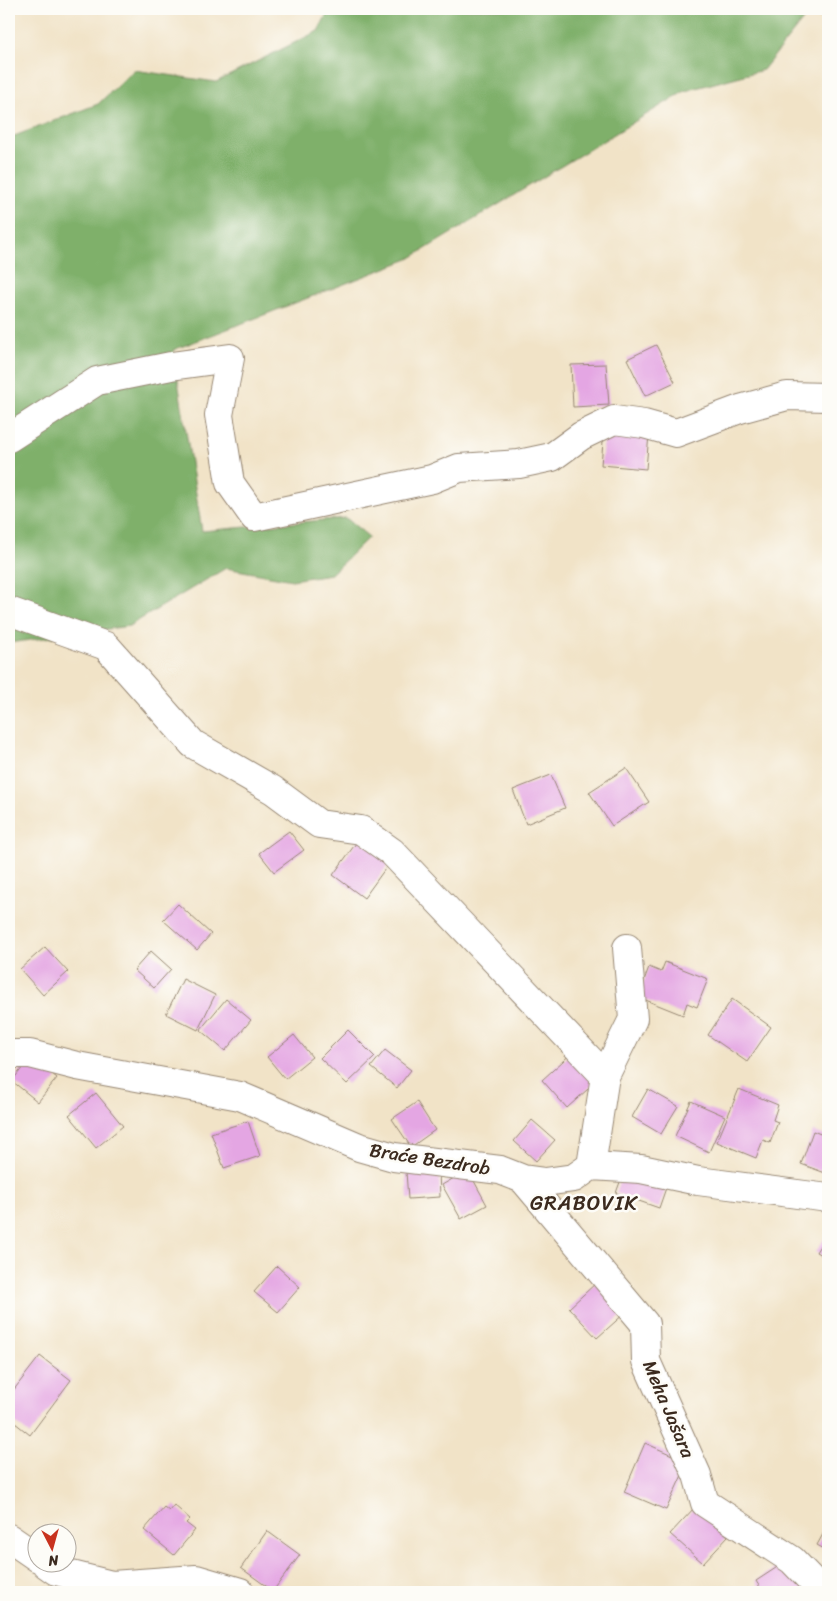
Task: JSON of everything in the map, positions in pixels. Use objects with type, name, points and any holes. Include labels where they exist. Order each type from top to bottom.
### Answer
[{"type":"street","points":[[9,438],[97,381],[171,366],[230,358],[220,415],[230,483],[254,517],[432,479],[459,468],[518,464],[552,457],[581,436],[614,420],[644,424],[676,433],[740,409],[786,396],[828,397]]},
{"type":"street","points":[[9,611],[106,646],[193,744],[273,790],[319,824],[361,830],[392,852],[605,1076]]},
{"type":"street","points":[[627,948],[633,1018],[605,1076],[590,1166],[641,1169],[698,1181],[828,1198]]},
{"type":"street","name":"Braće Bezdrob","points":[[9,1054],[30,1054],[77,1066],[240,1096],[359,1147],[394,1157],[500,1170],[523,1179],[545,1182],[574,1178],[590,1166]]},
{"type":"street","name":"Meha Jašara","points":[[523,1179],[645,1324],[646,1361],[697,1475],[705,1503],[792,1560],[823,1592]]},
{"type":"street","points":[[9,1538],[28,1551]]},
{"type":"street","points":[[68,1574],[112,1585],[196,1579],[240,1592]]},
{"type":"green space","points":[[330,9],[828,9],[828,18],[807,15],[763,70],[685,91],[409,259],[173,350],[202,531],[346,518],[369,537],[331,574],[292,580],[226,568],[129,626],[9,643],[9,138],[98,104],[134,70],[216,82],[318,31]]},
{"type":"building","points":[[656,345],[675,382],[645,396],[627,359]]},
{"type":"building","points":[[606,364],[609,405],[573,407],[571,365]]},
{"type":"building","points":[[604,430],[649,434],[646,469],[601,465]]},
{"type":"building","points":[[626,768],[649,802],[612,826],[589,792]]},
{"type":"building","points":[[551,775],[565,808],[526,824],[513,790]]},
{"type":"building","points":[[289,831],[304,850],[274,872],[259,853]]},
{"type":"building","points":[[359,839],[390,862],[364,898],[333,875]]},
{"type":"building","points":[[178,904],[211,934],[197,950],[163,920]]},
{"type":"building","points":[[45,947],[68,972],[43,995],[20,969]]},
{"type":"building","points":[[151,951],[171,969],[154,988],[134,970]]},
{"type":"building","points":[[665,962],[708,979],[697,1007],[687,1003],[683,1015],[638,997],[649,967],[661,972]]},
{"type":"building","points":[[183,979],[215,995],[198,1030],[166,1014]]},
{"type":"building","points":[[226,999],[251,1020],[225,1051],[200,1030]]},
{"type":"building","points":[[732,999],[771,1027],[747,1062],[708,1035]]},
{"type":"building","points":[[348,1030],[375,1057],[347,1084],[320,1058]]},
{"type":"building","points":[[294,1035],[312,1057],[285,1079],[267,1057]]},
{"type":"building","points":[[385,1050],[411,1070],[397,1088],[371,1067]]},
{"type":"building","points":[[574,1051],[599,1079],[567,1108],[542,1080]]},
{"type":"building","points":[[31,1057],[57,1078],[38,1102],[12,1081]]},
{"type":"building","points":[[648,1089],[678,1106],[661,1134],[632,1117]]},
{"type":"building","points":[[739,1089],[778,1105],[773,1120],[778,1122],[770,1143],[763,1140],[756,1158],[717,1142]]},
{"type":"building","points":[[96,1093],[123,1126],[96,1148],[69,1115]]},
{"type":"building","points":[[691,1101],[725,1116],[709,1152],[675,1136]]},
{"type":"building","points":[[417,1102],[435,1130],[411,1147],[392,1119]]},
{"type":"building","points":[[532,1120],[555,1140],[536,1161],[514,1141]]},
{"type":"building","points":[[248,1121],[260,1156],[224,1168],[211,1133]]},
{"type":"building","points":[[813,1131],[828,1137],[828,1174],[801,1164]]},
{"type":"building","points":[[439,1170],[440,1197],[408,1199],[406,1172]]},
{"type":"building","points":[[468,1170],[487,1205],[461,1219],[442,1185]]},
{"type":"building","points":[[624,1171],[667,1185],[659,1208],[616,1193]]},
{"type":"building","points":[[828,1233],[828,1259],[816,1252]]},
{"type":"building","points":[[277,1266],[300,1287],[278,1312],[254,1292]]},
{"type":"building","points":[[597,1282],[625,1313],[597,1338],[569,1308]]},
{"type":"building","points":[[40,1356],[71,1380],[30,1435],[9,1418],[9,1396]]},
{"type":"building","points":[[645,1443],[688,1462],[666,1510],[624,1492]]},
{"type":"building","points":[[174,1505],[190,1519],[186,1523],[195,1530],[174,1555],[144,1530],[164,1507],[169,1511]]},
{"type":"building","points":[[695,1507],[728,1536],[703,1563],[670,1534]]},
{"type":"building","points":[[828,1525],[828,1551],[817,1545]]},
{"type":"building","points":[[267,1531],[300,1555],[273,1591],[241,1568]]},
{"type":"building","points":[[785,1562],[806,1592],[763,1592],[756,1581]]},
{"type":"district","name":"GRABOVIK","points":[[584,1203]]}]
